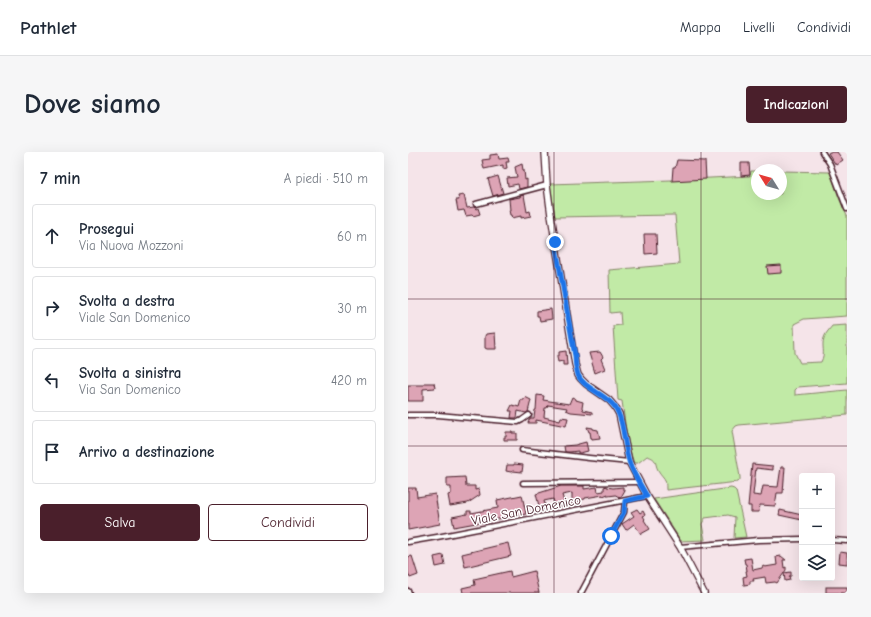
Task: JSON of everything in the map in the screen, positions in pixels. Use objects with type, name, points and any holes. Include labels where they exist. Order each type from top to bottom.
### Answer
[{"type":"street","points":[[545,152],[547,185],[557,257],[578,375],[586,384],[609,400],[615,407],[619,414],[629,462],[647,496],[680,547],[704,593]]},
{"type":"street","points":[[822,152],[830,164],[847,209]]},
{"type":"street","points":[[476,204],[547,185]]},
{"type":"street","points":[[408,415],[438,415],[518,422],[529,415]]},
{"type":"street","points":[[522,450],[629,462]]},
{"type":"street","points":[[523,482],[639,482]]},
{"type":"street","name":"Viale San Domenico","points":[[408,542],[647,496]]},
{"type":"street","points":[[581,593],[624,512],[625,501]]},
{"type":"street","points":[[680,547],[758,540],[799,539]]},
{"type":"street","points":[[835,540],[847,540]]},
{"type":"green space","points":[[751,171],[751,200],[787,200],[787,171],[830,172],[847,216],[847,316],[804,319],[794,324],[795,353],[800,363],[821,362],[823,355],[823,341],[826,334],[832,326],[847,325],[847,383],[798,387],[795,390],[795,395],[847,390],[847,415],[736,426],[732,431],[740,477],[738,482],[666,490],[665,480],[658,470],[654,460],[647,456],[638,463],[634,463],[626,433],[622,401],[618,400],[613,326],[621,325],[620,312],[610,313],[609,270],[679,264],[675,215],[555,217],[550,184],[750,176]]},
{"type":"green space","points":[[731,488],[736,491],[746,537],[734,538],[735,517],[728,515],[705,518],[702,524],[705,540],[681,541],[654,499]]},
{"type":"building","points":[[837,152],[843,160],[836,165],[828,153]]},
{"type":"building","points":[[498,154],[499,159],[508,158],[509,162],[506,162],[507,168],[503,169],[503,165],[484,169],[482,160],[490,159],[490,155]]},
{"type":"building","points":[[677,160],[705,161],[706,179],[672,181],[673,168],[675,168]]},
{"type":"building","points":[[741,163],[749,163],[750,175],[741,176]]},
{"type":"building","points":[[522,164],[525,180],[527,179],[527,187],[519,189],[518,184],[508,186],[507,178],[517,177],[515,167]]},
{"type":"building","points":[[498,176],[503,193],[493,196],[488,179]]},
{"type":"building","points":[[464,195],[467,208],[478,208],[480,214],[466,216],[464,210],[458,211],[456,200],[459,200],[458,196]]},
{"type":"building","points":[[524,195],[527,212],[530,211],[531,216],[512,218],[509,210],[509,199]]},
{"type":"building","points":[[644,234],[656,234],[657,253],[645,254]]},
{"type":"building","points":[[781,265],[781,273],[768,274],[767,266]]},
{"type":"building","points":[[551,309],[552,319],[540,321],[539,316],[537,316],[537,311]]},
{"type":"building","points":[[495,333],[496,349],[485,348],[486,334]]},
{"type":"building","points":[[566,351],[567,365],[563,365],[563,361],[558,362],[557,356],[559,356],[559,352]]},
{"type":"building","points":[[600,352],[603,357],[601,359],[605,369],[595,373],[589,353]]},
{"type":"building","points":[[424,383],[434,383],[435,388],[423,389],[423,401],[408,401],[408,385],[424,385]]},
{"type":"building","points":[[537,395],[544,396],[543,400],[569,404],[572,397],[583,402],[583,410],[592,412],[592,414],[571,412],[566,410],[567,408],[548,405],[547,408],[545,408],[544,417],[560,421],[561,417],[568,418],[566,426],[536,420],[536,423],[528,423],[530,418],[534,418]]},
{"type":"building","points":[[525,397],[531,400],[528,412],[518,411],[517,418],[511,418],[512,411],[509,411],[512,405],[519,407],[521,400],[524,400]]},
{"type":"building","points":[[587,427],[598,430],[600,438],[592,439]]},
{"type":"building","points":[[506,432],[517,433],[517,440],[504,440],[504,437],[506,437]]},
{"type":"building","points":[[586,442],[588,451],[580,453],[578,453],[578,451],[565,452],[564,446]]},
{"type":"building","points":[[752,464],[773,466],[773,470],[756,468],[753,495],[761,496],[763,486],[778,487],[781,467],[785,467],[783,493],[777,493],[775,506],[760,505],[759,512],[751,512],[751,506],[748,506]]},
{"type":"building","points":[[507,465],[523,465],[522,472],[506,471]]},
{"type":"building","points":[[465,477],[466,486],[475,486],[475,490],[479,489],[480,495],[468,503],[450,506],[448,495],[451,494],[451,487],[447,487],[447,478]]},
{"type":"building","points":[[561,486],[584,486],[584,489],[597,487],[598,492],[604,491],[604,487],[607,486],[613,488],[623,487],[623,490],[625,490],[621,497],[616,495],[608,496],[608,494],[585,498],[579,500],[579,504],[572,505],[572,493],[562,495],[565,505],[556,508],[553,499],[544,501],[546,509],[540,510],[536,494]]},
{"type":"building","points":[[408,488],[416,488],[417,497],[435,494],[440,524],[408,530]]},
{"type":"building","points":[[522,495],[526,514],[454,527],[452,517],[467,514],[467,511],[471,511],[471,513],[498,508],[497,500]]},
{"type":"building","points":[[637,509],[640,513],[643,511],[645,515],[643,516],[645,519],[644,520],[650,529],[641,534],[634,524],[626,530],[622,524],[634,516],[631,512]]},
{"type":"building","points":[[780,510],[799,514],[799,519],[779,515]]},
{"type":"building","points":[[508,543],[511,556],[465,567],[462,554]]},
{"type":"building","points":[[840,552],[847,553],[847,564],[839,563]]},
{"type":"building","points":[[443,555],[445,565],[436,567],[434,557]]},
{"type":"building","points":[[412,556],[418,575],[410,578],[408,572],[408,557]]},
{"type":"building","points":[[781,556],[786,560],[783,560],[784,568],[786,567],[786,570],[777,583],[766,583],[765,577],[753,579],[754,581],[750,581],[750,584],[744,585],[743,577],[747,576],[747,571],[744,559],[751,558],[753,570],[762,568],[763,566],[777,565],[776,557]]},
{"type":"building","points":[[510,571],[511,577],[534,571],[539,593],[463,593],[462,588],[475,585],[474,579]]},
{"type":"building","points":[[791,572],[791,576],[789,576],[790,580],[785,581],[784,573]]},
{"type":"building","points":[[826,587],[847,587],[847,593],[826,593]]},
{"type":"route","points":[[555,242],[578,375],[586,384],[609,400],[619,414],[629,462],[647,496],[625,501],[624,512],[611,536]]}]
